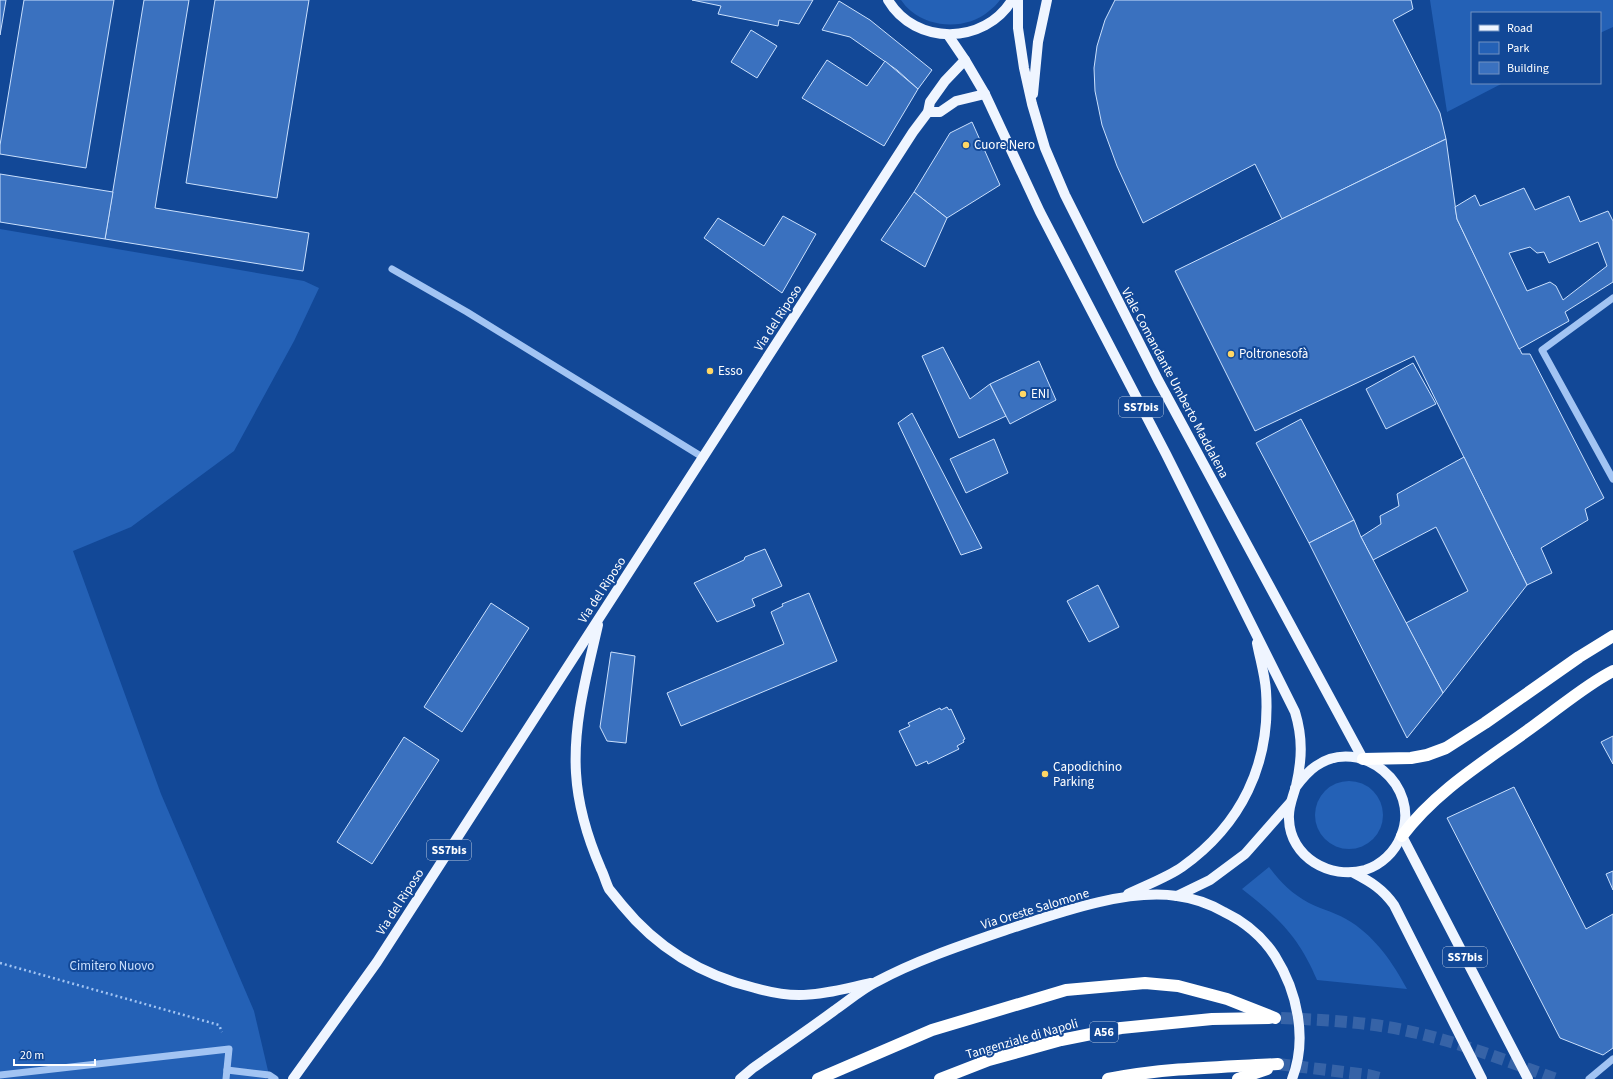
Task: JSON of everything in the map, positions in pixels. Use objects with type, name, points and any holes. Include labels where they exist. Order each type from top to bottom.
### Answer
[{"type":"highway","points":[[1363,759],[1411,758],[1427,755],[1446,748],[1485,723],[1579,657],[1613,636]]},
{"type":"highway","points":[[1402,836],[1414,819],[1440,794],[1581,692],[1613,671]]},
{"type":"highway","name":"Tangenziale di Napoli","points":[[818,1079],[932,1030],[1066,990],[1145,983],[1178,986],[1227,999],[1278,1018],[1212,1019],[1121,1028],[1054,1042],[989,1060],[940,1079]]},
{"type":"highway","points":[[1108,1079],[1136,1074],[1205,1067],[1278,1064],[1238,1079]]},
{"type":"main road","points":[[888,0],[892,7],[908,22],[927,31],[948,35],[968,33],[989,24],[1006,9],[1012,0]]},
{"type":"main road","name":"Viale Comandante Umberto Maddalena","points":[[1018,0],[1018,28],[1024,68],[1032,104],[1045,148],[1064,195],[1158,380],[1363,759]]},
{"type":"main road","points":[[1032,104],[1037,49],[1047,0]]},
{"type":"main road","name":"SS7bis","points":[[948,35],[985,94],[1040,212],[1170,461],[1295,712],[1299,726],[1301,760],[1290,803],[1289,819],[1292,834],[1299,848],[1310,860],[1323,868],[1338,873],[1354,873],[1369,869],[1383,861],[1394,850],[1402,836],[1405,820],[1404,804],[1399,789],[1390,776],[1378,766],[1363,759],[1347,757],[1332,759],[1322,763],[1304,775],[1295,788]]},
{"type":"main road","name":"Via del Riposo","points":[[293,1079],[377,962],[704,458],[913,132],[928,112],[930,102],[945,81],[965,60]]},
{"type":"main road","points":[[928,112],[940,112],[956,101],[985,94]]},
{"type":"main road","points":[[600,617],[580,702],[576,732],[576,774],[582,817],[595,855],[609,888],[636,922],[665,948],[702,971],[735,984],[773,993],[799,995],[820,994],[874,982]]},
{"type":"main road","points":[[1119,899],[1181,868],[1207,847],[1228,824],[1243,802],[1256,772],[1263,745],[1266,716],[1266,690],[1255,631]]},
{"type":"main road","points":[[1177,896],[1210,880],[1245,854],[1290,803]]},
{"type":"main road","name":"SS7bis","points":[[1402,836],[1528,1079]]},
{"type":"main road","name":"SS7bis","points":[[1354,873],[1381,889],[1394,905],[1482,1079]]},
{"type":"main road","name":"Via Oreste Salomone","points":[[740,1079],[753,1068],[874,982],[922,961],[975,941],[1070,909],[1151,894],[1177,896],[1211,905],[1240,919],[1266,942],[1285,972],[1297,1006],[1300,1039],[1295,1072],[1292,1079]]},
{"type":"street","points":[[392,269],[467,312],[704,458]]},
{"type":"street","points":[[1613,298],[1542,350],[1613,479]]},
{"type":"street","points":[[0,1075],[229,1049],[226,1079]]},
{"type":"street","points":[[1589,1079],[1613,1059]]},
{"type":"street","points":[[227,1070],[268,1075],[275,1079]]},
{"type":"path","points":[[0,963],[219,1025],[229,1049]]},
{"type":"green space","points":[[901,0],[1000,0],[992,9],[981,17],[971,21],[961,24],[940,24],[920,17],[910,10]]},
{"type":"green space","points":[[1430,0],[1613,0],[1613,27],[1601,33],[1601,12],[1471,12],[1471,84],[1501,84],[1447,112]]},
{"type":"green space","name":"Cimitero Nuovo","points":[[0,229],[304,281],[319,288],[294,341],[234,451],[131,527],[73,551],[161,794],[254,1011],[269,1075],[266,1079],[0,1079]]},
{"type":"green space","points":[[1349,781],[1362,784],[1373,791],[1380,802],[1383,815],[1380,828],[1373,839],[1362,846],[1349,849],[1336,846],[1325,839],[1318,828],[1315,815],[1318,802],[1325,791],[1336,784]]},
{"type":"green space","points":[[1269,867],[1282,883],[1297,896],[1309,903],[1346,919],[1360,928],[1376,943],[1390,961],[1407,989],[1317,980],[1303,952],[1286,929],[1266,909],[1242,889]]},
{"type":"building","points":[[0,0],[6,0],[0,35]]},
{"type":"building","points":[[24,0],[114,0],[86,168],[0,154],[0,145]]},
{"type":"building","points":[[144,0],[189,0],[155,208],[309,233],[303,271],[105,239]]},
{"type":"building","points":[[215,0],[309,0],[277,198],[186,183]]},
{"type":"building","points":[[692,0],[813,0],[799,24],[779,20],[778,26],[718,14],[721,6]]},
{"type":"building","points":[[1115,0],[1411,0],[1413,9],[1393,20],[1440,113],[1446,139],[1282,219],[1255,164],[1143,223],[1117,166],[1102,125],[1095,91],[1094,68],[1097,46],[1105,20]]},
{"type":"building","points":[[839,1],[870,20],[932,70],[918,89],[897,70],[850,37],[822,30]]},
{"type":"building","points":[[751,30],[777,46],[757,78],[731,62]]},
{"type":"building","points":[[827,60],[867,86],[885,61],[918,89],[884,146],[802,98]]},
{"type":"building","points":[[972,122],[1000,185],[947,218],[914,192],[950,133]]},
{"type":"building","points":[[1446,139],[1457,219],[1522,354],[1530,354],[1604,498],[1585,509],[1588,520],[1541,548],[1552,573],[1527,585],[1414,356],[1255,431],[1175,271]]},
{"type":"building","points":[[0,174],[113,192],[105,239],[0,222]]},
{"type":"building","points":[[1524,188],[1535,210],[1569,196],[1580,222],[1608,211],[1613,221],[1613,282],[1565,312],[1569,321],[1519,349],[1457,219],[1455,207],[1475,195],[1480,206]],"holes":[[[1598,242],[1607,266],[1563,300],[1556,286],[1550,282],[1527,291],[1509,253],[1530,247],[1537,253],[1544,252],[1549,263]]]},
{"type":"building","points":[[914,192],[947,218],[925,267],[881,240]]},
{"type":"building","points":[[783,216],[816,234],[782,293],[704,238],[718,218],[764,246]]},
{"type":"building","points":[[943,347],[970,399],[990,384],[1006,416],[959,438],[922,356]]},
{"type":"building","points":[[1039,361],[1056,400],[1010,424],[990,384]]},
{"type":"building","points":[[1413,363],[1436,404],[1386,429],[1366,389]]},
{"type":"building","points":[[912,413],[982,548],[961,555],[898,423]]},
{"type":"building","points":[[1301,419],[1354,520],[1309,543],[1256,443]]},
{"type":"building","points":[[994,439],[1008,473],[966,493],[950,459]]},
{"type":"building","points":[[1464,457],[1527,585],[1443,693],[1406,623],[1468,591],[1436,527],[1373,560],[1361,537],[1381,524],[1380,516],[1399,506],[1397,494]]},
{"type":"building","points":[[1354,520],[1361,537],[1443,693],[1407,738],[1309,543]]},
{"type":"building","points":[[765,549],[782,586],[752,599],[755,606],[717,622],[694,583],[744,560],[745,557]]},
{"type":"building","points":[[1098,585],[1119,627],[1089,642],[1067,601]]},
{"type":"building","points":[[809,593],[837,661],[681,726],[667,693],[784,644],[771,612],[783,606],[782,604]]},
{"type":"building","points":[[491,603],[529,628],[462,732],[424,707]]},
{"type":"building","points":[[611,652],[635,656],[626,743],[607,741],[600,727]]},
{"type":"building","points":[[947,707],[949,710],[951,709],[965,739],[963,740],[964,742],[957,746],[959,749],[928,764],[927,761],[916,766],[899,731],[910,726],[908,723],[940,708],[941,710]]},
{"type":"building","points":[[1613,736],[1613,764],[1601,742]]},
{"type":"building","points":[[404,737],[439,760],[372,864],[337,842]]},
{"type":"building","points":[[1514,787],[1586,929],[1613,914],[1613,1048],[1603,1055],[1560,1038],[1447,818]]},
{"type":"building","points":[[1613,871],[1613,890],[1606,874]]},
{"type":"tunnel","points":[[1281,1018],[1366,1024],[1400,1029],[1435,1037],[1470,1048],[1556,1079]]},
{"type":"tunnel","points":[[1278,1064],[1368,1075],[1384,1079]]},
{"type":"place","name":"Cuore Nero","points":[[966,145]]},
{"type":"place","name":"Poltronesofà","points":[[1231,354]]},
{"type":"place","name":"Esso","points":[[710,371]]},
{"type":"place","name":"ENI","points":[[1023,394]]},
{"type":"place","name":"Capodichino Parking","points":[[1045,774]]}]
